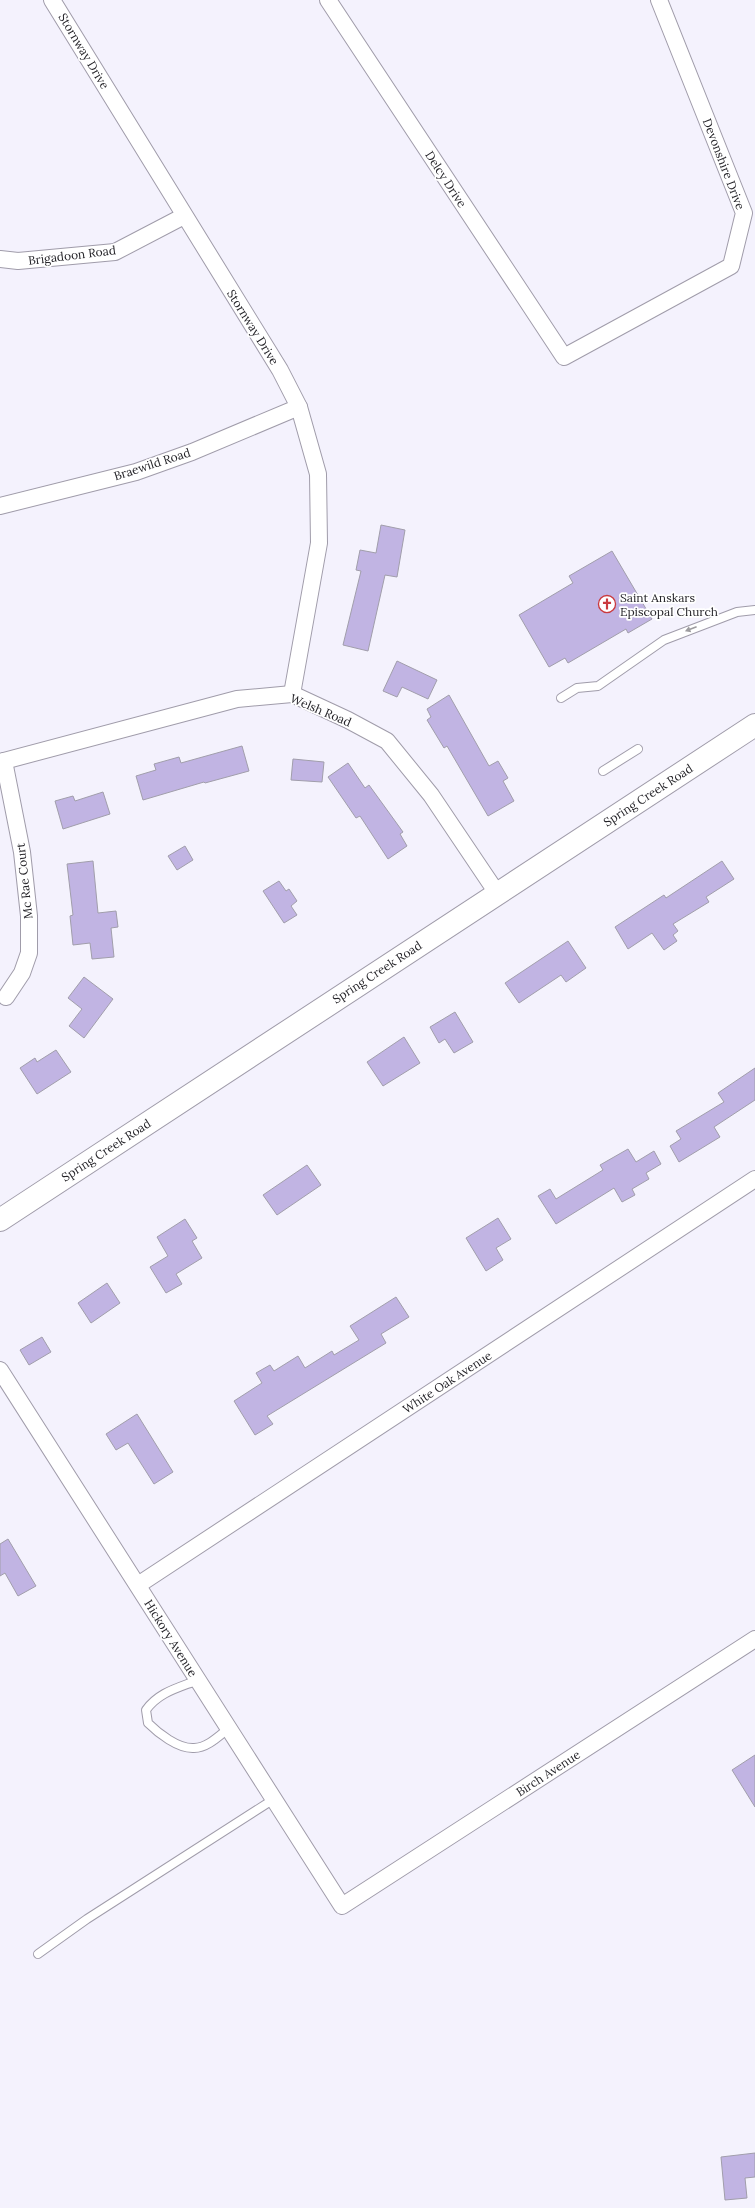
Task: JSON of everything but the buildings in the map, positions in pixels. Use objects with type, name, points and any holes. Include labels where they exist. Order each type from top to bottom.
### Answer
[{"type":"main road","name":"Spring Creek Road","points":[[0,1220],[755,725]]},
{"type":"street","name":"Stornway Drive","points":[[52,0],[280,370],[299,407],[318,474],[319,543],[292,694]]},
{"type":"street","name":"Delcy Drive","points":[[328,0],[564,357]]},
{"type":"street","name":"Devonshire Drive","points":[[564,357],[731,266],[744,213],[659,0]]},
{"type":"street","name":"Brigadoon Road","points":[[0,259],[18,261],[115,252],[184,216]]},
{"type":"street","name":"Braewild Road","points":[[0,506],[136,472],[192,452],[299,407]]},
{"type":"street","name":"Welsh Road","points":[[2,761],[237,699],[292,694],[348,720],[387,741],[431,795],[498,893]]},
{"type":"street","name":"Mc Rae Court","points":[[2,761],[22,852],[29,916],[29,952],[22,973],[6,997]]},
{"type":"street","name":"White Oak Avenue","points":[[138,1586],[755,1179]]},
{"type":"street","name":"Hickory Avenue","points":[[0,1370],[342,1906]]},
{"type":"street","name":"Birch Avenue","points":[[342,1906],[755,1639]]},
{"type":"lane","points":[[561,698],[577,688],[598,686],[664,640],[737,612],[755,610]]},
{"type":"lane","points":[[603,771],[638,749]]},
{"type":"lane","points":[[198,1680],[168,1691],[154,1699],[146,1710],[148,1723],[170,1741],[193,1748],[209,1743],[229,1728]]},
{"type":"lane","points":[[38,1954],[87,1919],[274,1799]]},
{"type":"place","name":"Saint Anskars Episcopal Church","points":[[607,604]]}]
